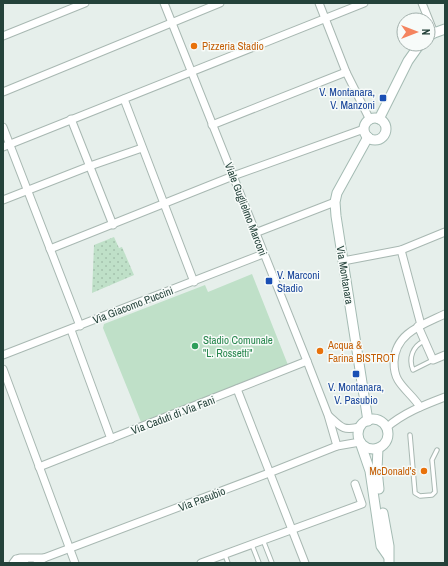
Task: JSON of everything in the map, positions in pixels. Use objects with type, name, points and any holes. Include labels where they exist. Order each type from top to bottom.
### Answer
[{"type":"main road","points":[[374,120],[384,123],[386,126],[386,133],[378,140],[371,139],[366,133],[365,125],[374,120],[415,52]]},
{"type":"main road","name":"Via Montanara","points":[[366,133],[337,193],[335,202],[368,421]]},
{"type":"main road","points":[[360,442],[362,445],[370,449],[378,448],[385,442],[387,437],[386,428],[380,422],[372,420],[368,421],[360,427],[358,437],[370,471],[381,546],[388,560]]},
{"type":"main road","points":[[378,448],[377,470],[389,546],[388,560]]},
{"type":"street","points":[[3,36],[85,3]]},
{"type":"street","name":"Viale Guglielmo Marconi","points":[[164,3],[307,361],[328,415],[337,446]]},
{"type":"street","points":[[3,92],[220,3]]},
{"type":"street","points":[[318,3],[346,72],[374,120]]},
{"type":"street","points":[[6,146],[364,3]]},
{"type":"street","points":[[212,125],[346,72]]},
{"type":"street","points":[[124,99],[194,282]]},
{"type":"street","points":[[72,119],[113,225]]},
{"type":"street","points":[[3,127],[6,146],[27,190],[80,326]]},
{"type":"street","points":[[50,249],[233,176],[366,133]]},
{"type":"street","points":[[3,200],[90,166],[142,148]]},
{"type":"street","points":[[255,233],[335,202]]},
{"type":"street","points":[[343,261],[400,250],[445,232]]},
{"type":"street","points":[[400,250],[424,341],[433,360],[445,355]]},
{"type":"street","name":"Via Giacomo Puccini","points":[[3,355],[71,330],[263,254]]},
{"type":"street","points":[[420,407],[398,380],[394,368],[394,357],[402,338],[409,331],[445,314]]},
{"type":"street","points":[[71,330],[111,439]]},
{"type":"street","name":"Via Caduti di Via Fani","points":[[39,467],[307,361]]},
{"type":"street","points":[[3,369],[75,563]]},
{"type":"street","points":[[237,389],[305,563]]},
{"type":"street","points":[[386,428],[395,420],[420,407],[445,397]]},
{"type":"street","name":"Viale Guglielmo Marconi","points":[[328,415],[341,427],[349,429],[360,427]]},
{"type":"street","name":"Via Pasubio","points":[[17,562],[44,558],[337,446],[360,442]]},
{"type":"street","points":[[201,563],[362,504],[355,484]]},
{"type":"street","name":"Via Pasubio","points":[[37,563],[44,558]]},
{"type":"lane","points":[[424,341],[415,348],[410,364],[413,370],[433,360]]},
{"type":"lane","points":[[410,436],[416,495],[432,495],[435,492],[432,460],[437,450]]},
{"type":"lane","points":[[263,540],[272,563]]},
{"type":"lane","points":[[252,544],[259,563]]},
{"type":"lane","points":[[225,554],[228,563]]},
{"type":"green space","points":[[114,237],[119,248],[122,247],[134,275],[92,293],[94,245]]},
{"type":"green space","name":"Stadio Comunale \"L. Rossetti\"","points":[[252,274],[288,365],[141,422],[103,328],[104,324],[205,285],[208,292]]},
{"type":"place","name":"Pizzeria Stadio","points":[[194,46]]},
{"type":"place","name":"V. Montanara, V. Manzoni","points":[[383,98]]},
{"type":"place","name":"V. Marconi Stadio","points":[[269,281]]},
{"type":"place","name":"Stadio Comunale \"L. Rossetti\"","points":[[195,346]]},
{"type":"place","name":"Acqua & Farina BISTROT","points":[[320,351]]},
{"type":"place","name":"V. Montanara, V. Pasubio","points":[[356,374]]},
{"type":"place","name":"McDonald's","points":[[424,471]]}]
